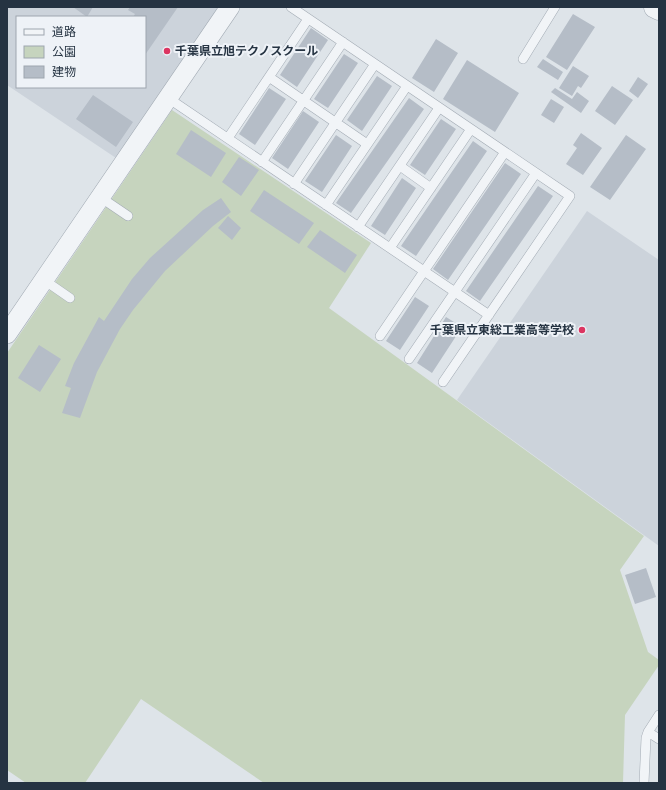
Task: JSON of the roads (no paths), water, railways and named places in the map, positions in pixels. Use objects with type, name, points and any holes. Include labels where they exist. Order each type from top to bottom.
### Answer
[{"type":"street","points":[[7,334],[230,7]]},
{"type":"street","points":[[655,7],[659,9]]},
{"type":"lane","points":[[290,7],[570,196],[443,382]]},
{"type":"lane","points":[[523,59],[555,7]]},
{"type":"lane","points":[[228,138],[308,19]]},
{"type":"lane","points":[[262,162],[343,42]]},
{"type":"lane","points":[[294,184],[375,64]]},
{"type":"lane","points":[[269,77],[367,144]]},
{"type":"lane","points":[[326,205],[407,86]]},
{"type":"lane","points":[[168,98],[489,315]]},
{"type":"lane","points":[[358,227],[439,108]]},
{"type":"lane","points":[[390,248],[471,129]]},
{"type":"lane","points":[[380,336],[504,152]]},
{"type":"lane","points":[[400,166],[431,188]]},
{"type":"lane","points":[[409,359],[536,173]]},
{"type":"lane","points":[[100,197],[128,216]]},
{"type":"lane","points":[[44,280],[70,298]]},
{"type":"lane","points":[[644,783],[646,738],[648,732],[659,715]]},
{"type":"lane","points":[[648,732],[659,739]]},
{"type":"place","name":"千葉県立旭テクノスクール","points":[[167,51]]},
{"type":"place","name":"千葉県立東総工業高等学校","points":[[582,330]]}]
